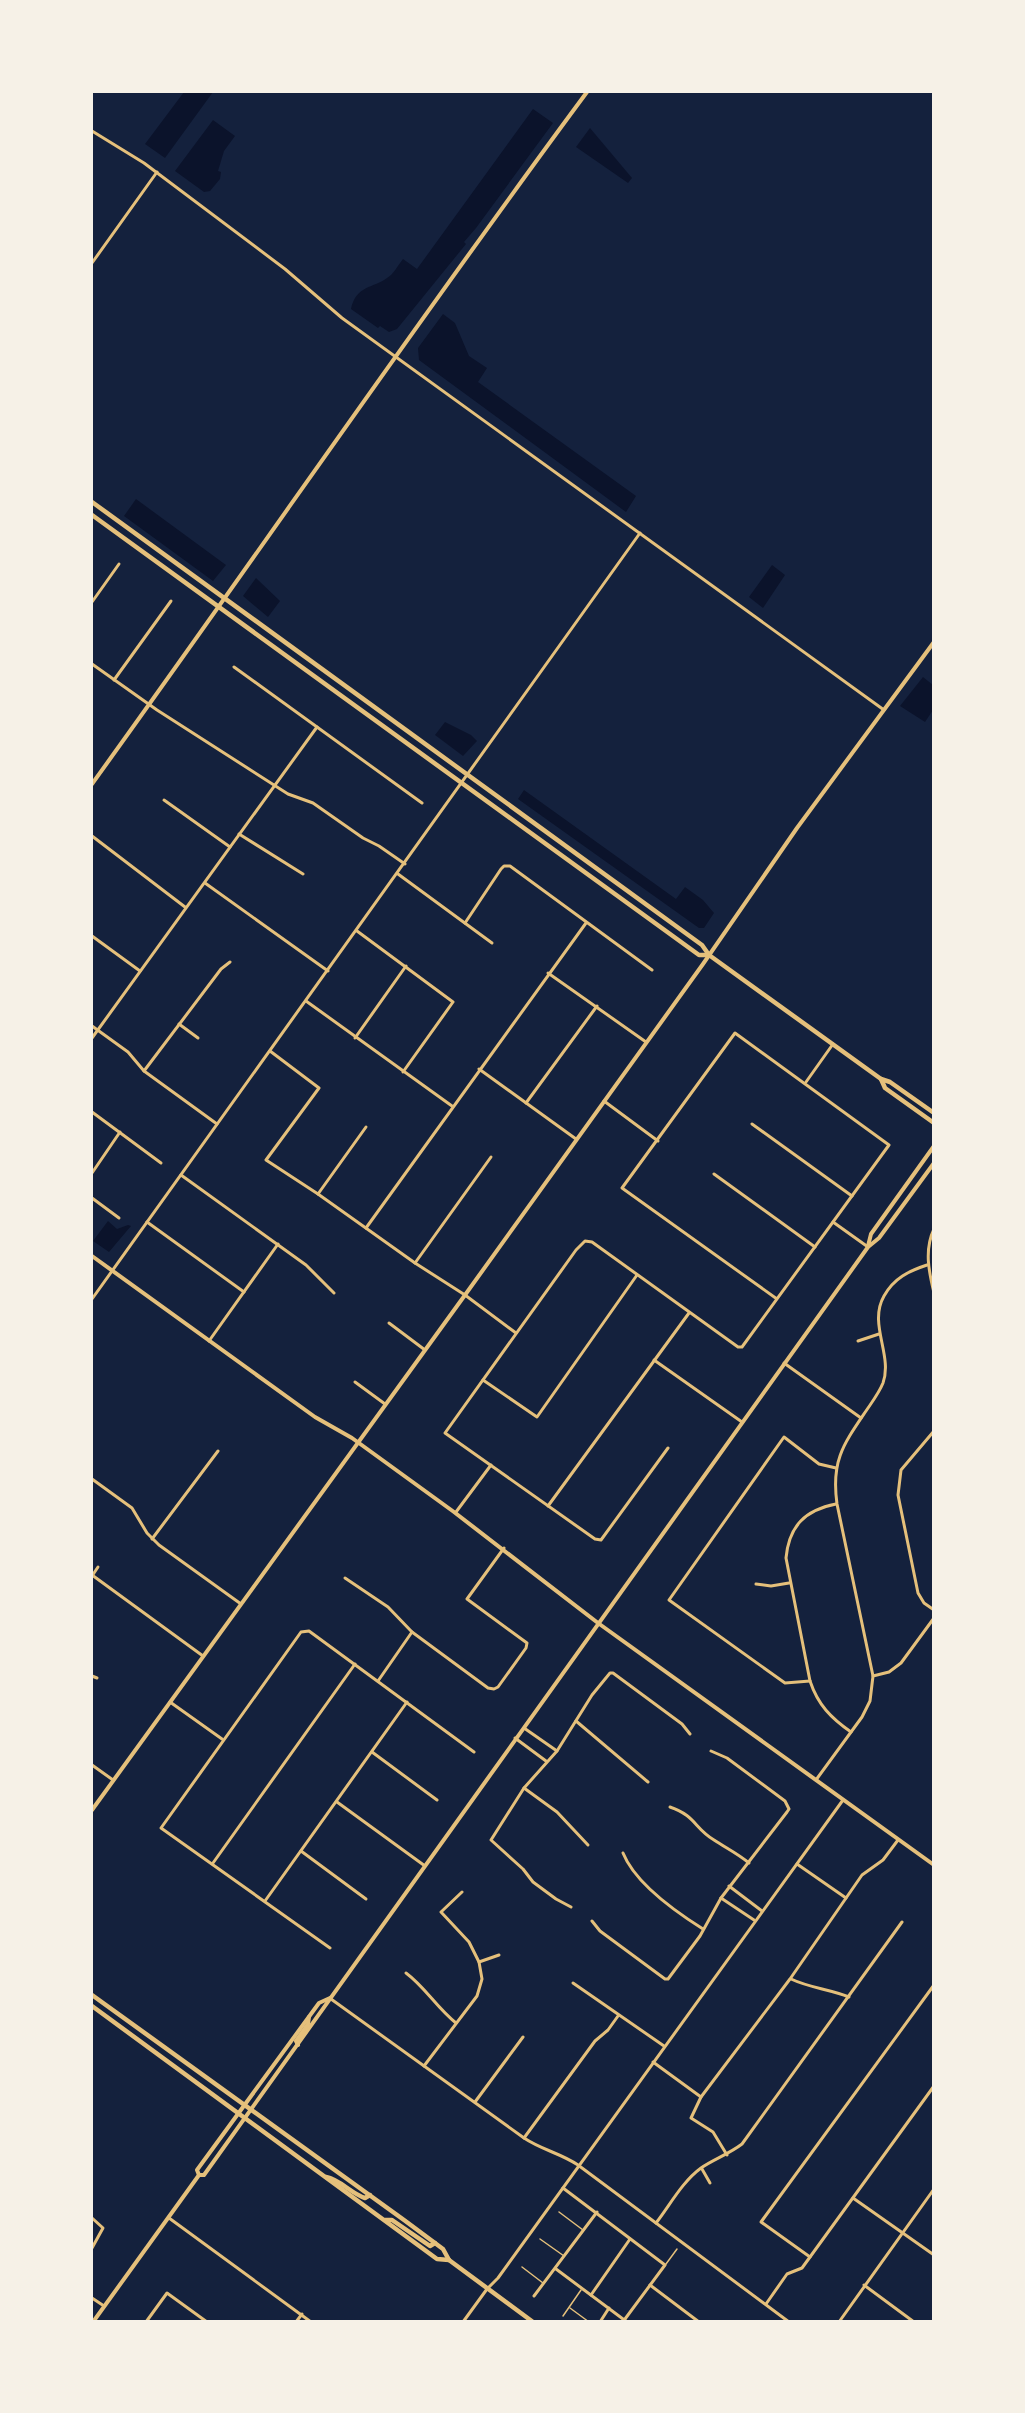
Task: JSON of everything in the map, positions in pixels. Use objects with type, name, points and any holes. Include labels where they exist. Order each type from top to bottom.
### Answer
[{"type":"main road","points":[[92,502],[702,945],[708,955],[881,1079],[890,1082],[933,1113]]},
{"type":"main road","points":[[92,515],[699,955],[708,955]]},
{"type":"main road","points":[[881,1079],[885,1088],[933,1123]]},
{"type":"main road","points":[[92,1995],[435,2243],[443,2249],[449,2260],[533,2322]]},
{"type":"main road","points":[[92,2006],[437,2259],[449,2260]]},
{"type":"main road","points":[[323,2176],[337,2179],[360,2196],[365,2198],[370,2195]]},
{"type":"main road","points":[[382,2219],[392,2220],[430,2246],[435,2243]]},
{"type":"street","points":[[92,784],[225,599],[289,504],[587,92]]},
{"type":"street","points":[[92,131],[157,172],[285,269],[342,318],[884,710]]},
{"type":"street","points":[[92,262],[157,172]]},
{"type":"street","points":[[92,1299],[640,533]]},
{"type":"street","points":[[92,602],[119,564]]},
{"type":"street","points":[[114,680],[171,601]]},
{"type":"street","points":[[92,1809],[465,1295],[759,881],[933,642]]},
{"type":"street","points":[[92,664],[149,705],[288,794],[313,803],[405,864]]},
{"type":"street","points":[[234,667],[422,803]]},
{"type":"street","points":[[92,1038],[317,727]]},
{"type":"street","points":[[164,800],[230,847]]},
{"type":"street","points":[[239,834],[303,874]]},
{"type":"street","points":[[92,836],[186,908]]},
{"type":"street","points":[[465,923],[501,869],[507,866],[652,970]]},
{"type":"street","points":[[398,874],[492,943]]},
{"type":"street","points":[[204,883],[328,971]]},
{"type":"street","points":[[366,1228],[586,922]]},
{"type":"street","points":[[357,931],[453,1002],[403,1072]]},
{"type":"street","points":[[92,936],[140,971]]},
{"type":"street","points":[[144,1071],[221,969],[230,962]]},
{"type":"street","points":[[355,1038],[406,966]]},
{"type":"street","points":[[549,973],[646,1042]]},
{"type":"street","points":[[306,1001],[452,1106]]},
{"type":"street","points":[[526,1103],[597,1006]]},
{"type":"street","points":[[179,1024],[198,1038]]},
{"type":"street","points":[[92,1026],[128,1052],[144,1071],[218,1124]]},
{"type":"street","points":[[668,1448],[601,1540],[594,1539],[445,1433],[576,1250],[585,1241],[592,1242],[689,1313],[738,1347],[742,1347],[815,1247],[889,1145],[806,1082],[735,1033],[622,1188],[777,1299]]},
{"type":"street","points":[[806,1082],[832,1044]]},
{"type":"street","points":[[270,1051],[319,1088],[266,1160],[465,1295],[516,1333]]},
{"type":"street","points":[[479,1069],[576,1139]]},
{"type":"street","points":[[604,1101],[658,1141]]},
{"type":"street","points":[[92,1112],[161,1163]]},
{"type":"street","points":[[752,1124],[852,1196]]},
{"type":"street","points":[[318,1194],[366,1127]]},
{"type":"street","points":[[92,1173],[120,1132]]},
{"type":"street","points":[[868,1247],[871,1234],[933,1146]]},
{"type":"street","points":[[415,1263],[492,1157]]},
{"type":"street","points":[[93,2322],[199,2175],[204,2175],[784,1363],[868,1247],[879,1238],[933,1163]]},
{"type":"street","points":[[714,1174],[815,1247]]},
{"type":"street","points":[[181,1175],[306,1265],[334,1293]]},
{"type":"street","points":[[92,1198],[119,1218]]},
{"type":"street","points":[[147,1222],[244,1292]]},
{"type":"street","points":[[833,1222],[868,1247]]},
{"type":"street","points":[[933,1229],[927,1265],[933,1293]]},
{"type":"street","points":[[209,1341],[278,1244]]},
{"type":"street","points":[[92,1256],[315,1417],[358,1442],[456,1512],[598,1623],[933,1865]]},
{"type":"street","points":[[816,1781],[862,1717],[870,1701],[873,1676],[834,1488],[836,1467],[842,1447],[879,1392],[884,1380],[885,1366],[879,1334],[879,1312],[883,1298],[892,1285],[911,1270],[927,1265]]},
{"type":"street","points":[[483,1380],[537,1417],[637,1275]]},
{"type":"street","points":[[548,1506],[689,1313]]},
{"type":"street","points":[[389,1323],[425,1350]]},
{"type":"street","points":[[858,1341],[879,1334]]},
{"type":"street","points":[[654,1360],[742,1422]]},
{"type":"street","points":[[784,1363],[861,1418]]},
{"type":"street","points":[[355,1382],[385,1404]]},
{"type":"street","points":[[933,1431],[901,1470],[898,1495],[918,1593],[924,1603],[933,1610]]},
{"type":"street","points":[[810,1681],[785,1683],[669,1600],[784,1437],[819,1464],[836,1467]]},
{"type":"street","points":[[152,1539],[218,1451]]},
{"type":"street","points":[[456,1512],[491,1465]]},
{"type":"street","points":[[92,1479],[132,1508],[152,1539],[241,1604]]},
{"type":"street","points":[[837,1504],[813,1510],[793,1531],[787,1545],[786,1558],[789,1583],[815,1696],[824,1710],[851,1732]]},
{"type":"street","points":[[345,1578],[388,1607],[412,1632],[488,1688],[494,1689],[498,1687],[526,1648],[526,1643],[467,1599],[504,1548]]},
{"type":"street","points":[[98,1567],[92,1575],[203,1656]]},
{"type":"street","points":[[756,1584],[771,1586],[789,1583]]},
{"type":"street","points":[[873,1676],[890,1672],[901,1663],[933,1618]]},
{"type":"street","points":[[330,1948],[161,1828],[223,1740],[304,1630],[309,1631],[355,1664],[474,1752]]},
{"type":"street","points":[[378,1681],[412,1632]]},
{"type":"street","points":[[213,1864],[355,1664]]},
{"type":"street","points":[[571,1907],[533,1882],[523,1869],[491,1840],[524,1788],[557,1751],[592,1695],[610,1673],[682,1724],[690,1734]]},
{"type":"street","points":[[92,1676],[97,1678]]},
{"type":"street","points":[[170,1702],[223,1740]]},
{"type":"street","points":[[265,1901],[407,1702]]},
{"type":"street","points":[[576,1721],[648,1782]]},
{"type":"street","points":[[523,1727],[557,1751]]},
{"type":"street","points":[[515,1738],[546,1761]]},
{"type":"street","points":[[592,1921],[600,1931],[668,1979],[704,1929],[729,1886],[787,1812],[788,1805],[727,1758],[711,1751]]},
{"type":"street","points":[[372,1752],[437,1800]]},
{"type":"street","points":[[92,1764],[113,1780]]},
{"type":"street","points":[[524,1788],[556,1812],[580,1834],[588,1845]]},
{"type":"street","points":[[463,2322],[498,2278],[843,1800]]},
{"type":"street","points":[[336,1802],[424,1866]]},
{"type":"street","points":[[670,1807],[686,1812],[712,1839],[734,1850],[749,1863]]},
{"type":"street","points":[[727,2155],[713,2132],[692,2118],[701,2097],[790,1979],[862,1875],[883,1860],[898,1840]]},
{"type":"street","points":[[301,1851],[366,1899]]},
{"type":"street","points":[[623,1853],[629,1869],[687,1919],[704,1929]]},
{"type":"street","points":[[797,1864],[846,1898]]},
{"type":"street","points":[[729,1886],[762,1911]]},
{"type":"street","points":[[424,2066],[477,1996],[482,1979],[479,1962],[469,1942],[441,1912],[462,1892]]},
{"type":"street","points":[[721,1898],[755,1921]]},
{"type":"street","points":[[656,2223],[686,2182],[701,2168],[727,2155],[742,2144],[902,1922]]},
{"type":"street","points":[[479,1962],[499,1955]]},
{"type":"street","points":[[406,1973],[416,1980],[443,2013],[456,2023]]},
{"type":"street","points":[[790,1979],[808,1987],[828,1988],[849,1997]]},
{"type":"street","points":[[573,1983],[664,2046]]},
{"type":"street","points":[[810,2257],[761,2222],[933,1985]]},
{"type":"street","points":[[199,2175],[197,2170],[318,2003],[330,1998]]},
{"type":"street","points":[[330,1998],[524,2138],[539,2148],[560,2153],[578,2165],[789,2322]]},
{"type":"street","points":[[298,2045],[296,2041],[308,2024],[309,2016]]},
{"type":"street","points":[[524,2138],[595,2041],[608,2030],[618,2016]]},
{"type":"street","points":[[475,2102],[523,2037]]},
{"type":"street","points":[[652,2062],[701,2097]]},
{"type":"street","points":[[765,2304],[787,2274],[802,2268],[933,2086]]},
{"type":"street","points":[[701,2168],[710,2183]]},
{"type":"street","points":[[556,2269],[626,2320],[665,2265],[563,2188]]},
{"type":"street","points":[[839,2322],[933,2189]]},
{"type":"street","points":[[853,2198],[933,2255]]},
{"type":"street","points":[[534,2296],[597,2212]]},
{"type":"street","points":[[92,2218],[103,2228],[92,2247]]},
{"type":"street","points":[[169,2218],[311,2322]]},
{"type":"street","points":[[591,2295],[630,2238]]},
{"type":"street","points":[[650,2285],[699,2322]]},
{"type":"street","points":[[864,2285],[914,2322]]},
{"type":"street","points":[[146,2322],[167,2293],[207,2322]]},
{"type":"street","points":[[92,2298],[104,2306]]},
{"type":"street","points":[[600,2322],[609,2308]]},
{"type":"street","points":[[296,2322],[302,2314]]},
{"type":"lane","points":[[559,2212],[584,2230]]},
{"type":"lane","points":[[540,2239],[565,2256]]},
{"type":"lane","points":[[665,2265],[676,2249]]},
{"type":"lane","points":[[522,2268],[544,2283]]},
{"type":"lane","points":[[563,2316],[582,2289]]},
{"type":"lane","points":[[569,2307],[589,2322]]},
{"type":"water","points":[[184,92],[213,92],[165,158],[145,144]]},
{"type":"water","points":[[533,109],[553,123],[464,242],[466,244],[397,329],[389,332],[380,326],[378,328],[351,309],[353,301],[361,291],[389,276],[403,259],[417,269]]},
{"type":"water","points":[[213,120],[235,136],[224,151],[218,171],[221,172],[220,179],[210,191],[204,192],[175,171]]},
{"type":"water","points":[[590,128],[632,178],[628,183],[576,147]]},
{"type":"water","points":[[443,314],[455,323],[469,356],[487,368],[478,382],[636,496],[626,512],[419,360],[418,348]]},
{"type":"water","points":[[136,499],[226,565],[213,581],[124,516]]},
{"type":"water","points":[[772,565],[785,575],[763,608],[749,597]]},
{"type":"water","points":[[256,578],[280,601],[268,617],[243,596]]},
{"type":"water","points":[[923,677],[933,685],[933,710],[925,722],[900,706]]},
{"type":"water","points":[[445,722],[471,735],[477,741],[463,756],[435,735]]},
{"type":"water","points":[[524,790],[676,899],[685,887],[703,900],[714,913],[704,928],[699,928],[518,799]]},
{"type":"water","points":[[108,1221],[117,1229],[131,1226],[109,1252],[93,1241]]}]
